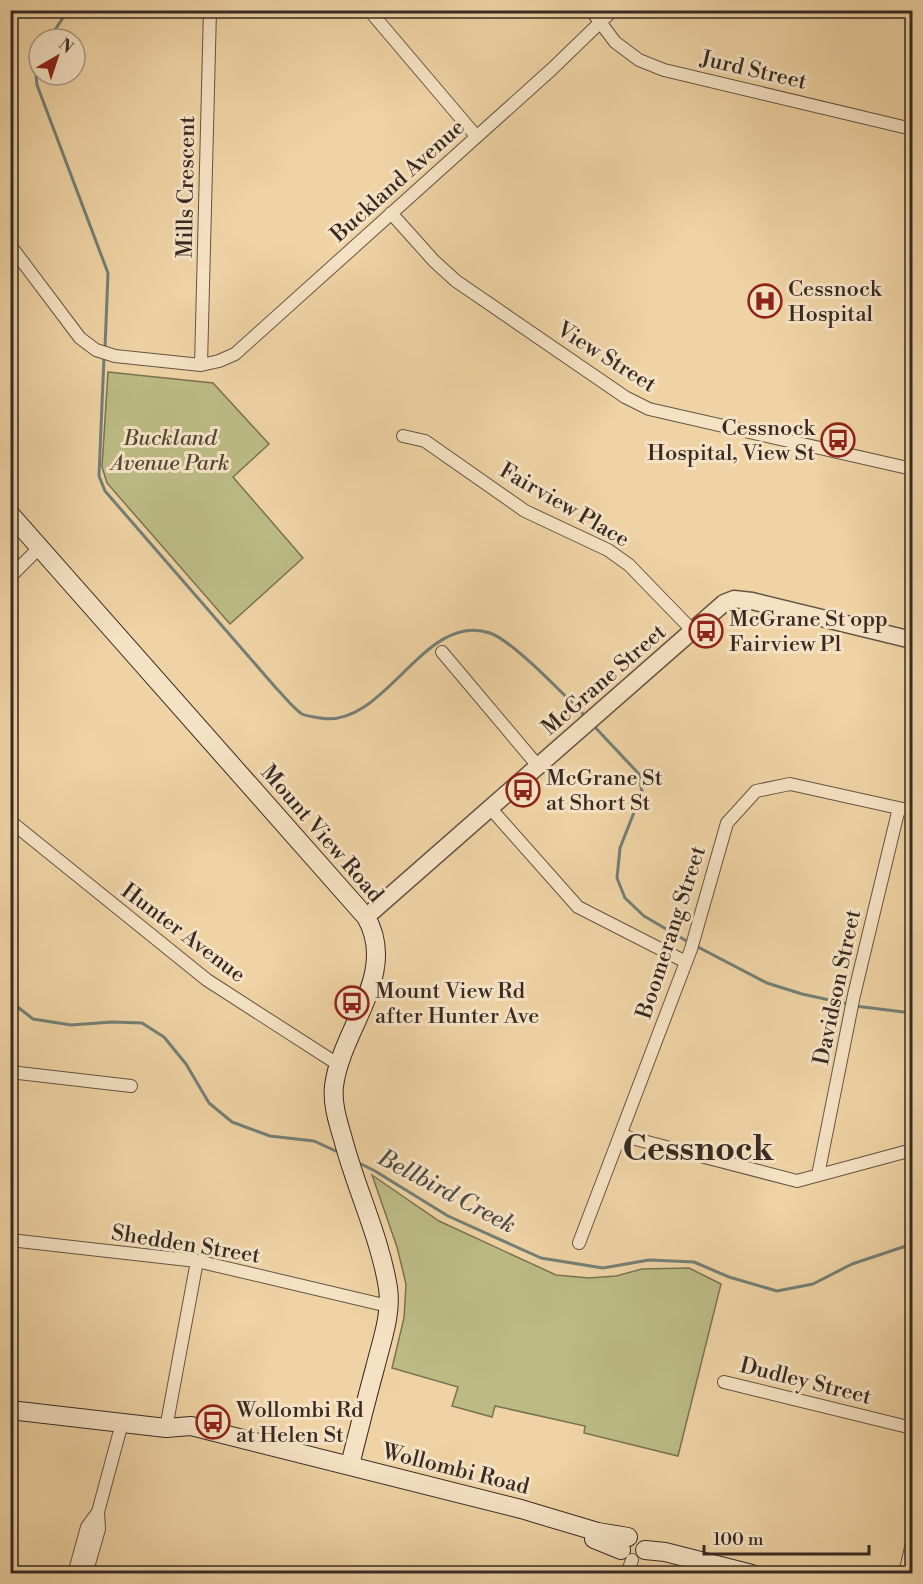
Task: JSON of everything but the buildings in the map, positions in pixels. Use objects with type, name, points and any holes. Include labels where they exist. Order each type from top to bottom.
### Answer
[{"type":"main road","name":"Mount View Road","points":[[10,514],[366,917],[373,929],[377,950],[376,968],[339,1065],[334,1099],[344,1144],[381,1257],[388,1290],[383,1335],[350,1466]]},
{"type":"main road","name":"Wollombi Road","points":[[10,1410],[166,1428],[191,1426],[521,1509],[598,1532],[630,1554]]},
{"type":"main road","name":"Wollombi Road","points":[[166,1428],[188,1438],[302,1464],[602,1540],[630,1554],[665,1552],[752,1574]]},
{"type":"main road","points":[[302,1464],[313,1463],[340,1469],[350,1466],[358,1474],[385,1481],[397,1488]]},
{"type":"street","name":"Mills Crescent","points":[[201,365],[210,10]]},
{"type":"street","points":[[369,10],[476,136]]},
{"type":"street","name":"Jurd Street","points":[[591,10],[615,42],[639,60],[664,69],[912,129]]},
{"type":"street","name":"Buckland Avenue","points":[[201,365],[235,354],[613,10]]},
{"type":"street","name":"View Street","points":[[391,213],[445,273],[456,282],[633,401],[649,409],[912,469]]},
{"type":"street","points":[[10,245],[80,338],[96,350],[115,356],[201,365]]},
{"type":"street","name":"Fairview Place","points":[[403,435],[425,441],[525,511],[608,550],[629,565],[692,630]]},
{"type":"street","points":[[10,578],[40,547]]},
{"type":"street","name":"McGrane Street","points":[[366,917],[724,603],[740,599],[912,640]]},
{"type":"street","points":[[442,652],[538,766]]},
{"type":"street","name":"Boomerang Street","points":[[579,1243],[686,962],[727,823],[756,791],[790,784],[912,811]]},
{"type":"street","name":"Davidson Street","points":[[818,1175],[854,995],[899,808]]},
{"type":"street","points":[[491,809],[578,907],[686,962]]},
{"type":"street","name":"Hunter Avenue","points":[[10,821],[207,980],[339,1065]]},
{"type":"street","points":[[10,1072],[131,1086]]},
{"type":"street","points":[[620,1135],[797,1180],[912,1150]]},
{"type":"street","name":"Shedden Street","points":[[10,1240],[197,1261],[388,1306]]},
{"type":"street","points":[[166,1428],[197,1261]]},
{"type":"street","name":"Dudley Street","points":[[724,1382],[912,1428]]},
{"type":"street","points":[[86,1574],[99,1529],[98,1512],[122,1423]]},
{"type":"street","points":[[74,1574],[87,1527],[98,1512]]},
{"type":"street","points":[[904,1574],[912,1543]]},
{"type":"green space","name":"Buckland Avenue Park","points":[[108,372],[213,383],[269,444],[233,477],[303,558],[230,624],[107,483],[102,467]]},
{"type":"green space","points":[[372,1175],[439,1221],[556,1275],[589,1278],[616,1276],[642,1269],[689,1268],[721,1284],[678,1456],[584,1433],[585,1426],[495,1406],[492,1417],[452,1406],[458,1387],[392,1368],[404,1318],[406,1284],[397,1247]]},
{"type":"waterway","points":[[57,27],[68,10]]},
{"type":"waterway","points":[[38,87],[108,273],[105,348]]},
{"type":"waterway","points":[[104,357],[99,476],[105,491],[276,688],[304,715],[320,718],[343,717],[365,707],[424,653],[445,638],[466,631],[490,633],[500,638],[540,671],[586,717]]},
{"type":"waterway","points":[[592,724],[639,774],[642,792],[620,848],[617,878],[625,898],[644,916],[690,943]]},
{"type":"waterway","points":[[696,946],[767,983],[802,994],[848,1004]]},
{"type":"waterway","name":"Bellbird Creek","points":[[10,1001],[33,1019],[71,1025],[112,1022],[142,1023],[164,1037],[186,1064],[209,1103],[232,1122],[270,1136],[314,1141],[340,1153]]},
{"type":"waterway","points":[[855,1006],[912,1013]]},
{"type":"waterway","name":"Bellbird Creek","points":[[357,1162],[448,1216],[541,1258],[603,1268],[649,1260],[694,1262],[729,1277],[777,1291],[813,1284],[852,1264],[906,1246],[912,1247]]},
{"type":"place","name":"Cessnock Hospital","points":[[765,301]]},
{"type":"place","name":"Cessnock Hospital, View St","points":[[838,440]]},
{"type":"place","name":"McGrane St opp Fairview Pl","points":[[706,631]]},
{"type":"place","name":"McGrane St at Short St","points":[[523,790]]},
{"type":"place","name":"Mount View Rd after Hunter Ave","points":[[352,1003]]},
{"type":"place","name":"Wollombi Rd at Helen St","points":[[213,1422]]},
{"type":"district","name":"Cessnock","points":[[698,1148]]}]
